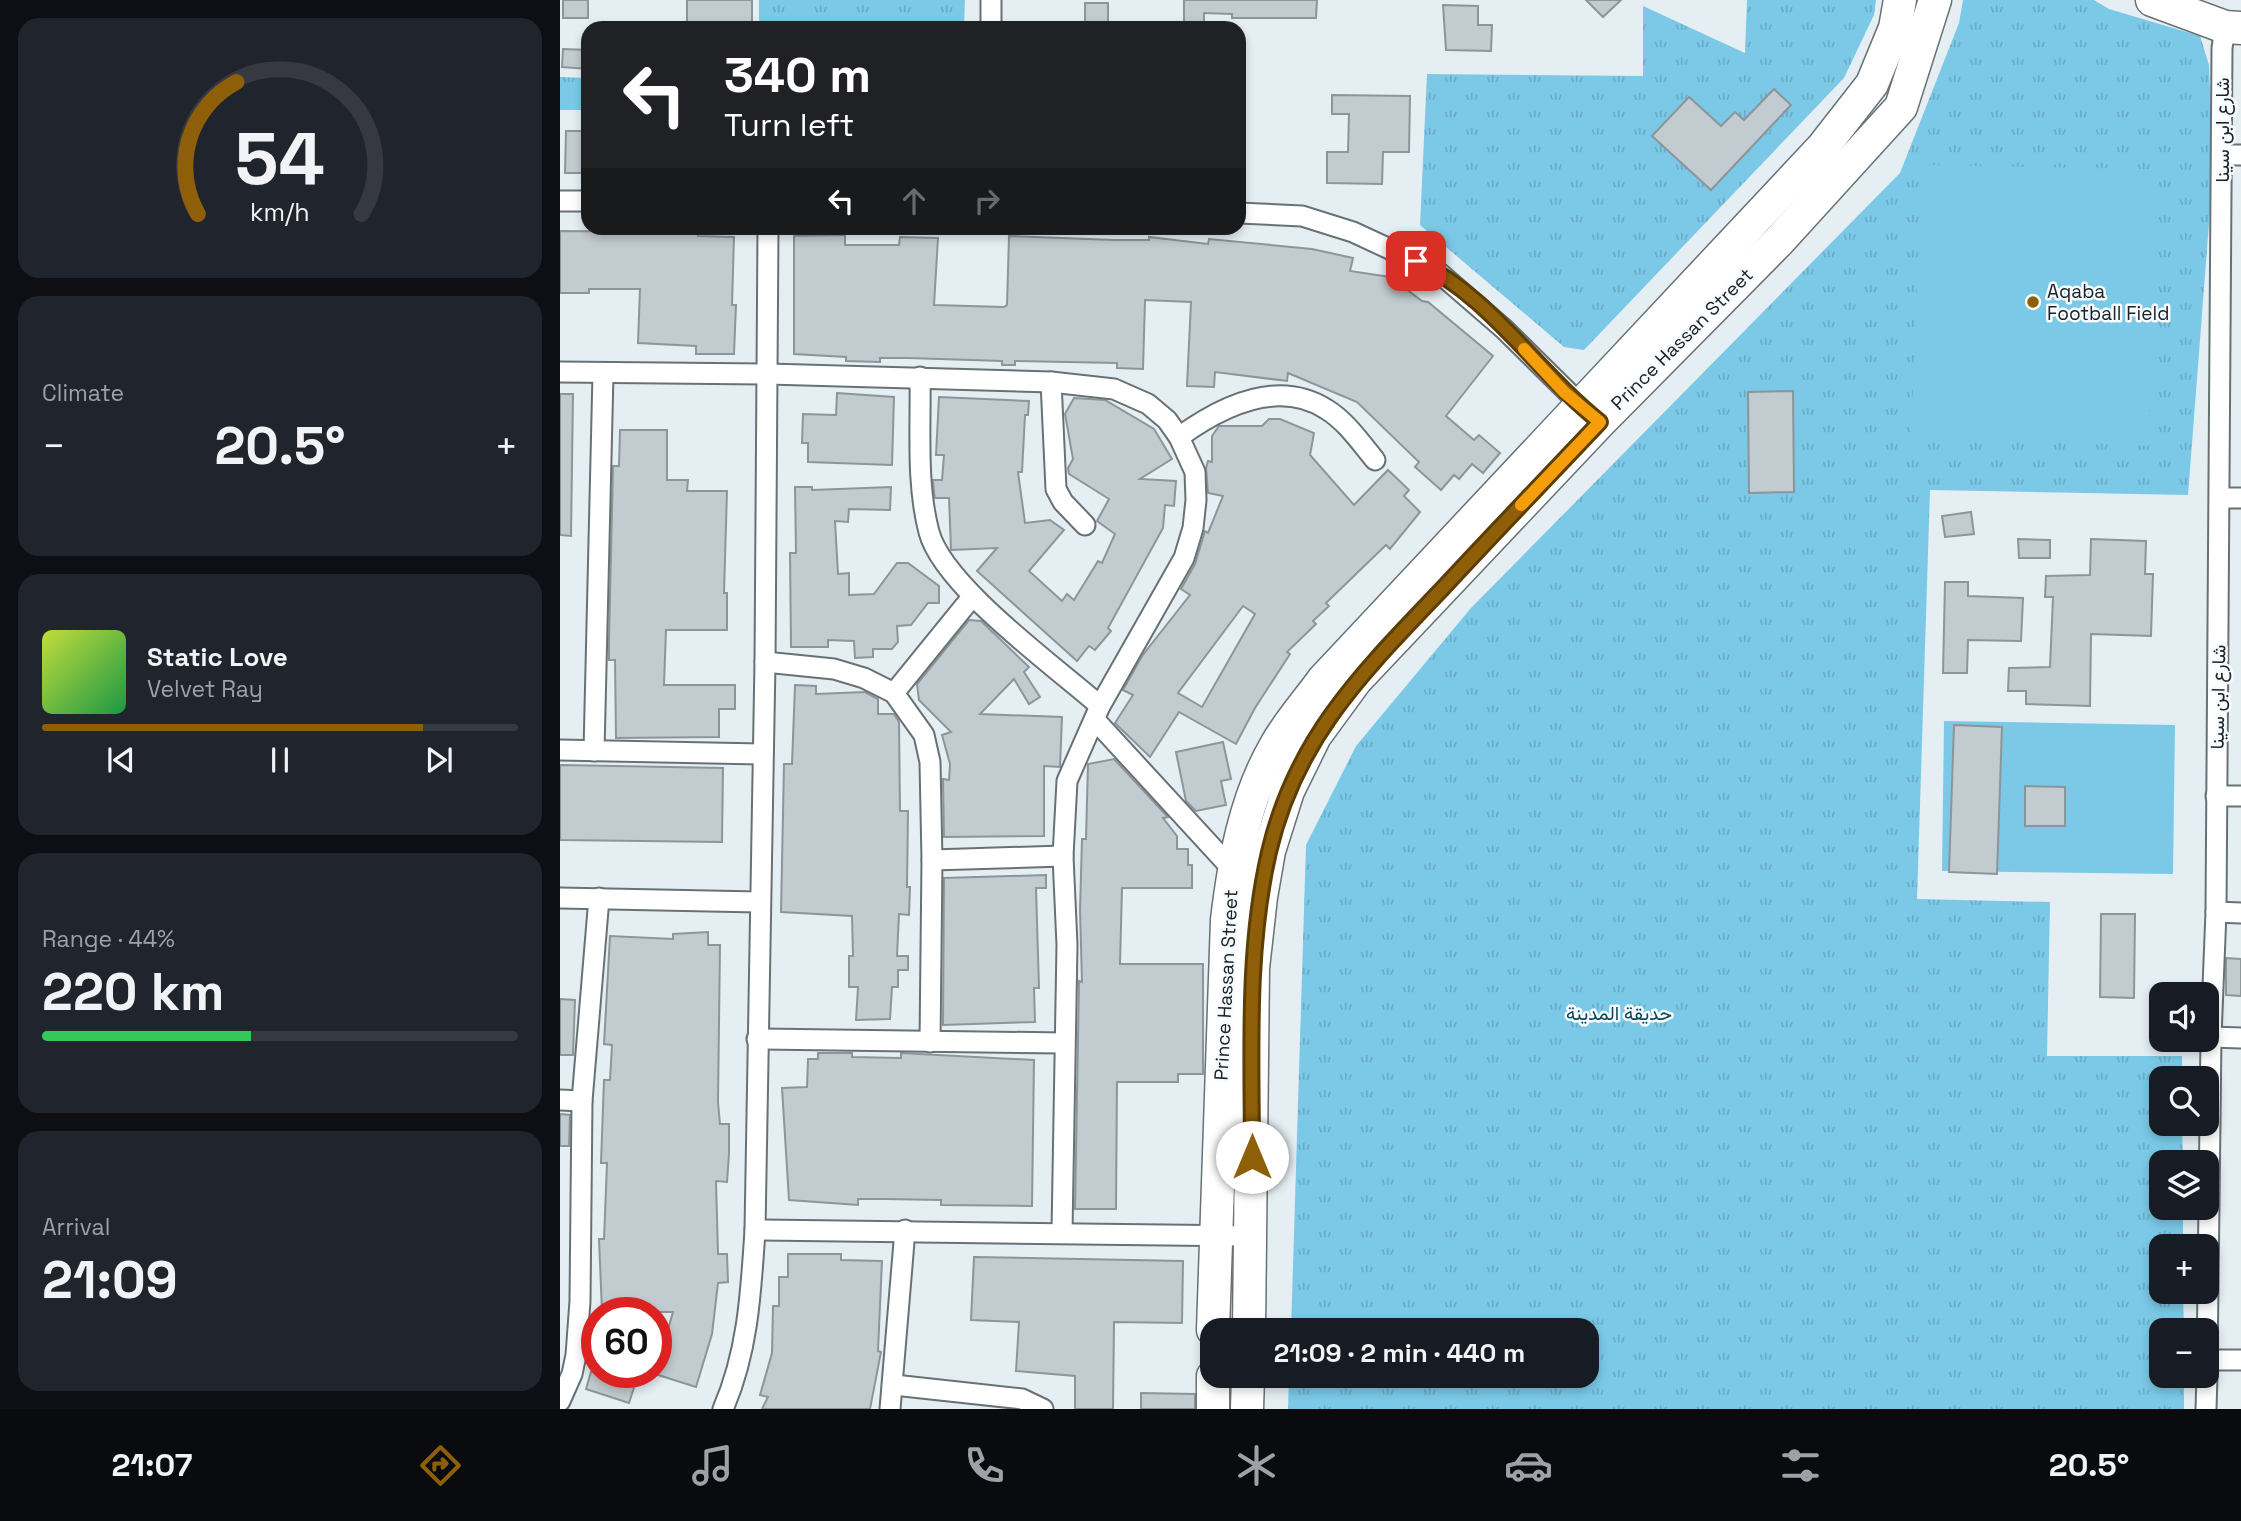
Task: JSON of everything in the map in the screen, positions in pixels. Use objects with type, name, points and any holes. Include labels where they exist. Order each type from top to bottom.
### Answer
[{"type":"main road","name":"Prince Hassan Street","points":[[1249,1318],[1253,968],[1269,851],[1288,790],[1315,736],[1356,680],[1822,148],[1872,84],[1895,28],[1900,0]]},
{"type":"main road","name":"Prince Hassan Street","points":[[1213,1318],[1227,920],[1233,870],[1253,794],[1276,745],[1323,680],[1590,414],[1779,240],[1900,107],[1936,0]]},
{"type":"main road","points":[[2152,0],[2233,28]]},
{"type":"main road","points":[[1213,1388],[1213,1409]]},
{"type":"main road","points":[[1247,1409],[1248,1388]]},
{"type":"street","points":[[991,21],[992,0]]},
{"type":"street","name":"شارع ابن سينا","points":[[2213,982],[2221,498],[2232,155],[2222,48],[2233,28]]},
{"type":"street","points":[[560,201],[581,201]]},
{"type":"street","points":[[1246,214],[1302,216],[1353,232],[1437,271],[1504,329],[1590,414]]},
{"type":"street","points":[[723,1409],[736,1379],[749,1318],[755,1230],[761,754],[765,662],[768,235]]},
{"type":"street","points":[[560,372],[768,373],[1051,382],[1114,389],[1148,404],[1167,420],[1179,436],[1195,472],[1193,528],[1184,558],[1098,713],[1067,781],[1063,856],[1068,945],[1063,1043],[1062,1233]]},
{"type":"street","points":[[594,751],[603,374]]},
{"type":"street","points":[[920,377],[923,495],[929,533],[939,556],[972,597],[1098,713],[1233,870]]},
{"type":"street","points":[[1051,382],[1056,489],[1063,502],[1085,525]]},
{"type":"street","points":[[1179,436],[1213,413],[1236,403],[1262,397],[1295,398],[1324,408],[1348,427],[1375,460]]},
{"type":"street","points":[[2221,498],[2241,498]]},
{"type":"street","points":[[894,693],[972,597]]},
{"type":"street","points":[[765,662],[834,669],[864,678],[894,693],[924,734],[930,762],[932,860],[930,1042]]},
{"type":"street","points":[[560,750],[761,754]]},
{"type":"street","points":[[2216,796],[2241,796]]},
{"type":"street","points":[[932,860],[1063,856]]},
{"type":"street","points":[[560,898],[759,902]]},
{"type":"street","points":[[560,1401],[574,1365],[580,1301],[582,1101],[599,898]]},
{"type":"street","points":[[2216,912],[2241,913]]},
{"type":"street","points":[[2219,1037],[2241,1038]]},
{"type":"street","points":[[757,1039],[1063,1043]]},
{"type":"street","name":"شارع ابن سينا","points":[[2208,1318],[2211,1052]]},
{"type":"street","points":[[560,1100],[582,1101]]},
{"type":"street","points":[[755,1230],[1251,1236]]},
{"type":"street","points":[[890,1409],[905,1230]]},
{"type":"street","points":[[2219,1360],[2241,1360]]},
{"type":"street","points":[[894,1385],[1022,1399],[1042,1409]]},
{"type":"street","points":[[2206,1409],[2207,1388]]},
{"type":"green space","points":[[759,0],[965,0],[964,21],[759,21]]},
{"type":"green space","points":[[1747,0],[1876,0],[1874,15],[1844,78],[1584,350],[1564,347],[1420,225],[1427,74],[1643,76],[1643,6],[1745,53]]},
{"type":"green space","name":"حديقة المدينة","points":[[1963,0],[2094,0],[2109,9],[2200,36],[2209,65],[2213,172],[2188,495],[1930,490],[1917,899],[2050,902],[2047,1056],[2182,1056],[2182,1066],[2149,1066],[2149,1136],[2182,1136],[2183,1150],[2149,1150],[2149,1220],[2183,1220],[2183,1234],[2149,1234],[2149,1304],[2183,1304],[2184,1318],[2149,1318],[2149,1388],[2184,1388],[2184,1409],[1288,1409],[1289,1388],[1599,1388],[1599,1318],[1291,1318],[1306,845],[1356,746],[1471,608],[1900,173],[1959,23]]},
{"type":"green space","points":[[560,77],[581,78],[581,110],[560,110]]},
{"type":"green space","name":"Aqaba Football Field","points":[[1922,165],[2150,169],[2149,446],[1911,435]]},
{"type":"green space","points":[[1944,721],[2175,725],[2173,874],[1942,871]]},
{"type":"building","points":[[563,0],[588,0],[588,18],[563,18]]},
{"type":"building","points":[[687,0],[752,0],[752,21],[687,21]]},
{"type":"building","points":[[1184,0],[1317,0],[1316,18],[1232,18],[1232,14],[1204,13],[1204,21],[1184,21]]},
{"type":"building","points":[[1586,0],[1621,0],[1603,17]]},
{"type":"building","points":[[1085,3],[1108,3],[1108,21],[1085,21]]},
{"type":"building","points":[[1443,5],[1478,6],[1478,25],[1492,25],[1491,51],[1446,50]]},
{"type":"building","points":[[563,49],[581,50],[581,68],[562,67]]},
{"type":"building","points":[[1774,89],[1791,105],[1711,190],[1652,136],[1689,97],[1721,126],[1735,112],[1744,120]]},
{"type":"building","points":[[1332,95],[1410,96],[1409,152],[1383,152],[1382,184],[1327,183],[1327,152],[1348,152],[1349,114],[1332,114]]},
{"type":"building","points":[[566,131],[581,131],[581,173],[565,173]]},
{"type":"building","points":[[560,231],[581,231],[581,235],[734,237],[734,354],[696,354],[696,346],[638,343],[640,289],[589,289],[589,293],[560,293]]},
{"type":"building","points":[[845,235],[845,245],[899,245],[900,237],[938,238],[934,305],[1007,305],[1009,236],[1114,240],[1149,240],[1149,237],[1208,244],[1209,239],[1312,249],[1353,258],[1350,271],[1390,277],[1422,301],[1428,302],[1493,356],[1446,416],[1474,440],[1479,435],[1500,453],[1483,473],[1472,464],[1459,479],[1454,475],[1441,490],[1415,467],[1419,462],[1357,402],[1288,373],[1287,381],[1215,372],[1214,387],[1187,386],[1191,302],[1145,300],[1143,369],[1117,368],[1117,363],[1015,361],[1015,365],[1002,365],[1002,361],[908,358],[880,358],[880,362],[846,361],[846,357],[794,354],[794,236]]},
{"type":"building","points":[[1793,391],[1794,492],[1749,493],[1748,392]]},
{"type":"building","points":[[837,393],[894,397],[892,465],[808,462],[808,443],[802,443],[803,414],[836,415]]},
{"type":"building","points":[[560,394],[573,394],[571,536],[560,535]]},
{"type":"building","points":[[939,397],[1029,401],[1028,415],[1025,415],[1022,472],[1018,472],[1025,523],[1050,520],[1064,530],[1029,571],[1062,601],[1067,594],[1074,600],[1098,561],[1102,563],[1115,534],[1097,521],[1109,499],[1069,474],[1068,468],[1073,459],[1065,414],[1074,398],[1105,400],[1154,429],[1172,459],[1140,479],[1176,481],[1174,506],[1165,505],[1163,528],[1108,628],[1111,631],[1095,650],[1089,646],[1077,661],[977,571],[997,548],[951,550],[949,498],[935,498],[934,493],[933,480],[942,480],[944,455],[936,455]]},
{"type":"building","points":[[1269,419],[1280,419],[1314,433],[1310,455],[1354,505],[1388,470],[1409,490],[1404,496],[1420,512],[1390,549],[1386,545],[1326,603],[1329,606],[1313,621],[1316,624],[1287,652],[1290,654],[1255,708],[1236,744],[1179,712],[1150,757],[1115,723],[1133,695],[1123,690],[1142,656],[1190,595],[1181,589],[1195,564],[1205,531],[1208,533],[1223,496],[1208,493],[1206,468],[1208,461],[1212,462],[1212,436],[1219,426],[1262,426]],"holes":[[[1243,606],[1255,614],[1202,707],[1178,693]]]},
{"type":"building","points":[[620,430],[667,430],[667,480],[688,480],[687,491],[727,491],[724,593],[727,593],[727,630],[666,630],[664,685],[735,685],[735,709],[719,709],[719,737],[616,738],[615,660],[609,660],[609,639],[613,466],[619,466]]},
{"type":"building","points":[[795,487],[812,487],[812,490],[891,487],[890,510],[849,509],[848,522],[835,521],[838,574],[849,573],[849,595],[874,594],[897,563],[908,563],[939,586],[939,603],[928,603],[911,625],[897,626],[898,642],[892,649],[873,649],[873,657],[855,658],[854,641],[828,640],[828,647],[791,647],[790,553],[796,553]]},
{"type":"building","points":[[1971,512],[1974,534],[1945,537],[1942,516]]},
{"type":"building","points":[[2018,539],[2050,540],[2050,558],[2019,558]]},
{"type":"building","points":[[2091,539],[2146,541],[2145,574],[2153,574],[2151,636],[2091,634],[2090,706],[2026,704],[2026,691],[2008,691],[2009,668],[2050,667],[2053,597],[2045,597],[2046,576],[2090,575]]},
{"type":"building","points":[[1945,582],[1968,582],[1968,596],[2023,598],[2021,641],[1968,640],[1967,673],[1943,673]]},
{"type":"building","points":[[969,620],[981,621],[1029,667],[1024,672],[1040,697],[1029,704],[1014,679],[980,714],[1062,717],[1060,767],[1044,766],[1044,836],[944,837],[943,779],[949,780],[950,764],[942,735],[951,732],[919,700],[917,684]]},
{"type":"building","points":[[795,685],[816,686],[816,694],[865,692],[878,699],[878,714],[894,714],[899,722],[900,811],[908,811],[907,887],[910,887],[909,915],[899,914],[897,956],[908,956],[908,970],[898,970],[898,987],[892,987],[890,1019],[856,1020],[858,987],[849,987],[849,956],[853,956],[852,916],[781,912],[784,764],[792,764]]},
{"type":"building","points":[[1954,725],[2002,727],[1997,874],[1949,872]]},
{"type":"building","points":[[1223,742],[1231,779],[1221,781],[1226,805],[1196,811],[1186,801],[1176,752]]},
{"type":"building","points":[[1114,759],[1168,817],[1163,818],[1177,836],[1177,849],[1188,849],[1188,865],[1192,865],[1192,888],[1122,888],[1120,964],[1203,964],[1203,1074],[1178,1074],[1178,1082],[1117,1082],[1116,1209],[1075,1209],[1079,981],[1082,982],[1082,839],[1086,839],[1088,764]]},
{"type":"building","points":[[560,765],[723,768],[722,842],[560,840]]},
{"type":"building","points":[[2025,786],[2065,787],[2065,826],[2025,826]]},
{"type":"building","points":[[1046,875],[1046,888],[1036,888],[1039,988],[1034,988],[1035,1022],[943,1025],[944,878]]},
{"type":"building","points":[[2101,914],[2135,914],[2134,998],[2100,997]]},
{"type":"building","points":[[708,932],[708,945],[720,945],[718,1102],[720,1124],[729,1124],[729,1154],[727,1182],[716,1181],[718,1254],[727,1254],[728,1282],[718,1283],[712,1334],[696,1387],[672,1379],[672,1297],[601,1297],[599,1239],[604,1239],[607,1163],[601,1163],[604,1080],[610,1080],[612,1045],[604,1044],[610,936],[673,939],[673,934]]},
{"type":"building","points":[[2226,958],[2241,959],[2241,996],[2226,995]]},
{"type":"building","points":[[560,999],[575,1000],[573,1055],[560,1055]]},
{"type":"building","points":[[818,1053],[852,1053],[852,1057],[901,1058],[901,1053],[1034,1060],[1032,1206],[941,1205],[941,1200],[858,1199],[858,1205],[789,1200],[782,1088],[807,1087],[808,1059],[818,1059]]},
{"type":"building","points":[[560,1114],[570,1115],[569,1146],[560,1146]]},
{"type":"building","points":[[788,1254],[841,1254],[841,1260],[882,1261],[878,1351],[881,1352],[870,1409],[762,1409],[768,1397],[760,1395],[772,1353],[773,1306],[779,1306],[779,1277],[788,1277]]},
{"type":"building","points":[[974,1257],[1183,1261],[1182,1323],[1114,1322],[1113,1409],[1075,1409],[1075,1376],[1016,1371],[1019,1322],[971,1320]]},
{"type":"building","points":[[586,1388],[634,1388],[629,1403]]},
{"type":"building","points":[[1141,1393],[1195,1394],[1195,1409],[1141,1409]]},
{"type":"slow traffic","points":[[1521,505],[1600,422],[1564,392],[1524,349]]},
{"type":"place","name":"Aqaba Football Field","points":[[2033,302]]},
{"type":"route","points":[[1252,1157],[1253,968],[1269,851],[1288,790],[1315,736],[1356,680],[1600,422],[1564,392],[1504,329],[1437,271],[1416,261]]}]
